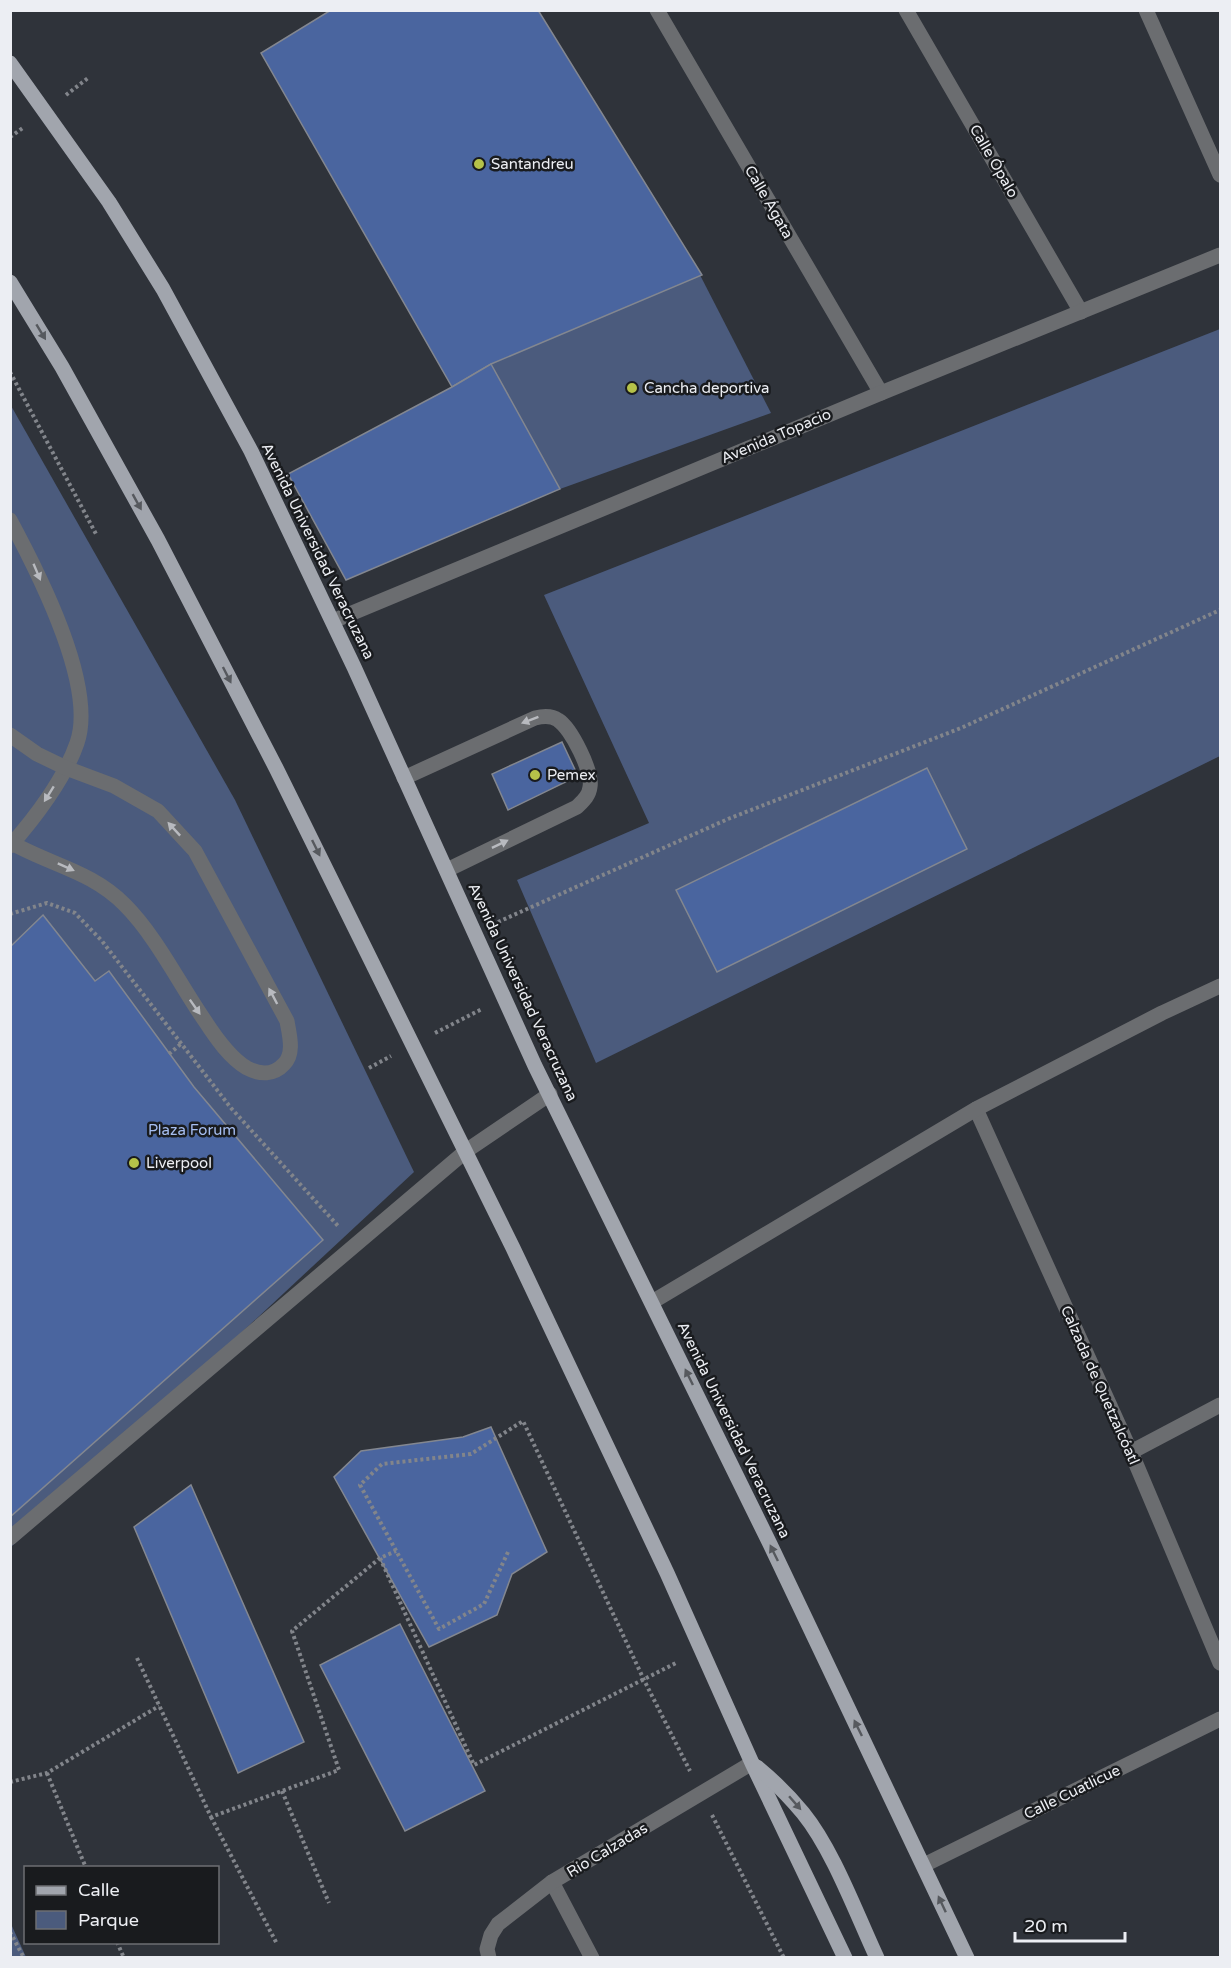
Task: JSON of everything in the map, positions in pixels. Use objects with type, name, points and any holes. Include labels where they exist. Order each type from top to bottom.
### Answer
[{"type":"main road","name":"Avenida Universidad Veracruzana","points":[[10,63],[109,202],[163,289],[251,451],[333,621],[535,1066],[652,1302],[967,1958]]},
{"type":"main road","points":[[10,282],[62,367],[158,540],[276,768],[466,1151],[703,1649],[753,1763],[845,1958]]},
{"type":"main road","points":[[753,1763],[781,1788],[805,1815],[828,1854],[877,1958]]},
{"type":"street","name":"Calle Ágata","points":[[657,10],[881,393]]},
{"type":"street","name":"Calle Ópalo","points":[[906,10],[1081,312]]},
{"type":"street","points":[[1146,10],[1221,175]]},
{"type":"street","name":"Avenida Topacio","points":[[333,621],[881,393],[1221,255]]},
{"type":"street","points":[[10,520],[36,567],[71,657],[82,710],[78,742],[66,768],[40,808],[11,844],[95,880],[125,905],[153,941],[221,1044],[246,1067],[260,1073],[274,1072],[286,1063],[291,1046],[287,1021],[195,851],[158,811],[114,786],[66,768],[36,754],[10,735]]},
{"type":"street","points":[[404,778],[535,718],[546,716],[557,719],[568,729],[577,747],[590,775],[591,787],[587,797],[577,807],[447,870]]},
{"type":"street","points":[[652,1302],[976,1108],[1162,1013],[1221,986]]},
{"type":"street","points":[[10,1538],[466,1151],[550,1094]]},
{"type":"street","name":"Calzada de Quetzalcóatl","points":[[976,1108],[1131,1452],[1221,1663]]},
{"type":"street","points":[[1131,1452],[1221,1405]]},
{"type":"street","name":"Calle Cuatlicue","points":[[924,1865],[1221,1719]]},
{"type":"street","name":"Río Calzadas","points":[[489,1958],[487,1949],[491,1935],[498,1924],[552,1882],[753,1763]]},
{"type":"street","points":[[552,1882],[592,1958]]},
{"type":"path","points":[[10,372],[96,534]]},
{"type":"path","points":[[475,932],[728,819],[961,728],[1221,610]]},
{"type":"path","points":[[10,914],[47,903],[75,913],[102,940],[231,1108],[356,1245]]},
{"type":"path","points":[[369,1068],[505,998]]},
{"type":"path","points":[[508,1552],[484,1604],[439,1629],[360,1485],[382,1464],[471,1454],[523,1421],[644,1680]]},
{"type":"path","points":[[211,1817],[339,1770],[292,1631],[380,1558],[396,1551]]},
{"type":"path","points":[[380,1558],[474,1765],[703,1649]]},
{"type":"path","points":[[137,1658],[211,1817],[277,1944]]},
{"type":"path","points":[[10,1782],[46,1773],[159,1706]]},
{"type":"path","points":[[46,1773],[85,1866]]},
{"type":"path","points":[[282,1791],[329,1903]]},
{"type":"path","points":[[10,1932],[24,1958]]},
{"type":"path","points":[[118,1944],[124,1958]]},
{"type":"green space","name":"Cancha deportiva","points":[[700,275],[771,413],[560,489],[491,364]]},
{"type":"green space","points":[[1220,329],[1220,756],[596,1063],[517,880],[649,823],[544,595]]},
{"type":"green space","name":"Plaza Forum","points":[[10,404],[235,800],[414,1172],[11,1547]]},
{"type":"green space","points":[[11,1924],[26,1957],[11,1957]]},
{"type":"building","name":"Santandreu","points":[[331,10],[538,10],[702,275],[491,364],[452,387],[261,53]]},
{"type":"building","points":[[491,364],[560,489],[346,580],[288,474]]},
{"type":"building","name":"Pemex","points":[[562,742],[578,776],[508,810],[492,774]]},
{"type":"building","points":[[927,768],[967,849],[717,972],[676,890]]},
{"type":"building","name":"Liverpool","points":[[43,915],[95,981],[109,971],[194,1087],[323,1240],[10,1517],[10,947]]},
{"type":"building","points":[[491,1427],[547,1552],[512,1574],[497,1615],[429,1647],[334,1477],[361,1451],[463,1437]]},
{"type":"building","points":[[191,1485],[304,1742],[238,1773],[134,1527]]},
{"type":"building","points":[[400,1624],[485,1791],[405,1831],[320,1665]]},
{"type":"place","name":"Santandreu","points":[[479,164]]},
{"type":"place","name":"Cancha deportiva","points":[[632,388]]},
{"type":"place","name":"Pemex","points":[[535,775]]},
{"type":"place","name":"Liverpool","points":[[134,1163]]}]
